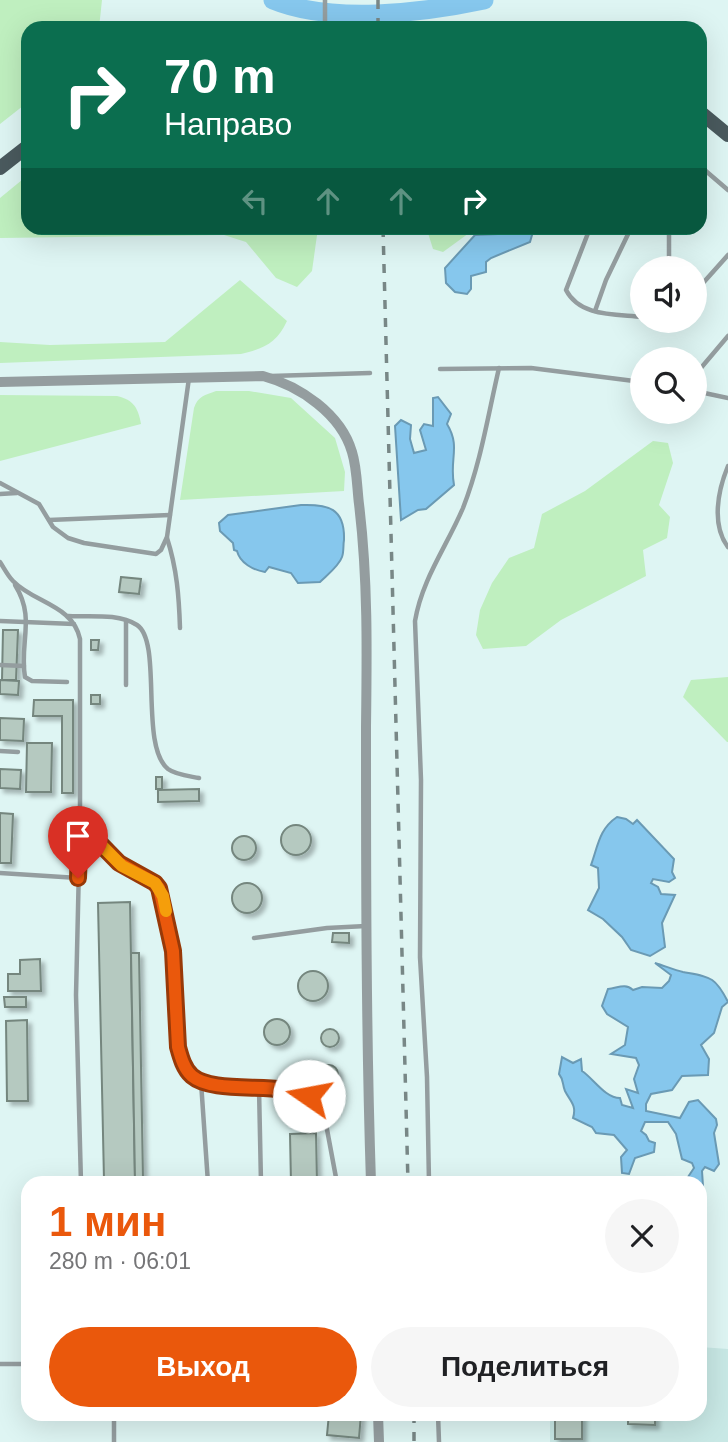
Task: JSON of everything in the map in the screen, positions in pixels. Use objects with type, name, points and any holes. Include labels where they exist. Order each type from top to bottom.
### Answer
[{"type":"main road","points":[[707,118],[728,135]]},
{"type":"main road","points":[[0,168],[21,152]]},
{"type":"street","points":[[0,382],[263,376],[282,381],[301,392],[328,413],[345,433],[353,453],[362,531],[367,615],[366,926],[371,1176]]},
{"type":"street","points":[[378,1421],[379,1442]]},
{"type":"lane","points":[[325,1],[325,21]]},
{"type":"lane","points":[[707,172],[728,190]]},
{"type":"lane","points":[[587,235],[566,290],[572,302],[583,309],[630,315]]},
{"type":"lane","points":[[595,311],[606,280],[628,235]]},
{"type":"lane","points":[[669,235],[669,256]]},
{"type":"lane","points":[[707,279],[728,255]]},
{"type":"lane","points":[[707,361],[728,336]]},
{"type":"lane","points":[[429,1176],[427,1077],[420,957],[421,780],[415,621],[418,599],[463,509],[486,436],[499,368]]},
{"type":"lane","points":[[440,369],[531,368],[630,380]]},
{"type":"lane","points":[[263,376],[370,373]]},
{"type":"lane","points":[[0,483],[39,505],[58,533],[68,538],[156,554],[162,550],[167,537],[189,377]]},
{"type":"lane","points":[[707,394],[728,398]]},
{"type":"lane","points":[[728,466],[723,478],[717,524],[728,547]]},
{"type":"lane","points":[[0,494],[18,493]]},
{"type":"lane","points":[[49,520],[170,515]]},
{"type":"lane","points":[[167,537],[176,565],[180,628]]},
{"type":"lane","points":[[0,562],[25,604],[24,674],[28,680],[67,682]]},
{"type":"lane","points":[[13,582],[68,616],[80,639],[76,995],[81,1176]]},
{"type":"lane","points":[[68,616],[106,617],[139,627],[146,639],[155,730],[162,762],[174,772],[199,778]]},
{"type":"lane","points":[[0,621],[74,624]]},
{"type":"lane","points":[[126,621],[126,685]]},
{"type":"lane","points":[[0,665],[24,666]]},
{"type":"lane","points":[[0,751],[18,752]]},
{"type":"lane","points":[[80,823],[119,863],[155,883],[159,888],[173,951],[178,1047],[187,1069],[201,1082],[301,1092],[315,1102],[326,1124],[336,1176]]},
{"type":"lane","points":[[0,873],[78,878]]},
{"type":"lane","points":[[254,939],[327,928],[366,926]]},
{"type":"lane","points":[[201,1082],[208,1176]]},
{"type":"lane","points":[[259,1088],[261,1176]]},
{"type":"lane","points":[[0,1364],[21,1364]]},
{"type":"lane","points":[[114,1421],[114,1442]]},
{"type":"lane","points":[[438,1421],[439,1442]]},
{"type":"shaded area","points":[[707,1348],[728,1349],[728,1442],[550,1442],[550,1421],[707,1421]]},
{"type":"green space","points":[[0,0],[102,0],[100,21],[21,21],[21,108],[0,124]]},
{"type":"green space","points":[[21,181],[21,235],[224,235],[0,238],[0,198]]},
{"type":"green space","points":[[224,235],[317,235],[312,271],[297,287],[276,278],[246,242]]},
{"type":"green space","points":[[429,235],[466,235],[443,252],[433,249]]},
{"type":"green space","points":[[240,280],[287,321],[274,340],[256,350],[241,354],[0,363],[0,342],[50,345],[165,342]]},
{"type":"green space","points":[[216,391],[249,391],[291,398],[335,438],[345,472],[344,491],[180,500],[194,408],[200,398]]},
{"type":"green space","points":[[0,395],[117,396],[128,400],[134,406],[141,424],[0,461]]},
{"type":"green space","points":[[653,441],[668,443],[673,463],[659,505],[670,517],[667,538],[643,550],[646,576],[561,620],[526,646],[483,649],[476,635],[480,610],[492,583],[509,558],[534,548],[542,514],[585,491]]},
{"type":"green space","points":[[728,677],[727,742],[683,697],[691,680]]},
{"type":"water","points":[[475,235],[532,235],[530,242],[486,262],[486,272],[471,276],[471,289],[467,294],[455,292],[446,283],[445,268]]},
{"type":"water","points":[[438,397],[451,414],[447,424],[454,447],[454,485],[426,509],[418,510],[401,520],[395,426],[401,420],[411,425],[410,439],[414,453],[426,450],[420,430],[424,424],[433,426],[433,398]]},
{"type":"water","points":[[301,505],[333,510],[342,521],[344,529],[342,557],[336,567],[320,582],[298,583],[291,573],[269,567],[265,572],[252,568],[241,559],[234,550],[233,543],[220,531],[219,523],[228,515]]},
{"type":"water","points":[[617,817],[633,824],[637,820],[674,859],[672,872],[675,878],[669,882],[653,879],[651,883],[658,887],[661,894],[675,895],[662,923],[665,947],[650,956],[631,950],[603,919],[588,910],[599,888],[598,868],[591,865],[603,832]]},
{"type":"water","points":[[655,963],[711,979],[728,1002],[722,1007],[714,1033],[701,1045],[709,1059],[708,1075],[682,1076],[672,1090],[651,1094],[646,1111],[680,1118],[689,1102],[698,1100],[716,1119],[714,1133],[719,1164],[714,1171],[705,1167],[702,1176],[689,1176],[694,1168],[692,1163],[682,1159],[676,1134],[668,1122],[645,1122],[641,1131],[649,1141],[655,1143],[654,1152],[635,1158],[629,1174],[622,1173],[621,1157],[627,1150],[614,1135],[596,1133],[592,1127],[573,1118],[574,1106],[559,1074],[562,1057],[573,1063],[581,1059],[582,1071],[609,1095],[620,1098],[622,1105],[633,1108],[626,1089],[638,1093],[634,1079],[639,1065],[636,1058],[611,1054],[625,1045],[628,1027],[607,1014],[602,1006],[608,989],[624,986],[633,990],[642,987],[662,988],[671,975]]},
{"type":"building","points":[[121,577],[141,579],[139,594],[119,592]]},
{"type":"building","points":[[3,630],[18,630],[16,680],[2,680]]},
{"type":"building","points":[[91,640],[99,640],[98,650],[91,650]]},
{"type":"building","points":[[0,680],[19,681],[18,695],[0,694]]},
{"type":"building","points":[[91,695],[100,695],[100,704],[91,704]]},
{"type":"building","points":[[34,700],[73,700],[73,793],[62,793],[62,716],[33,716]]},
{"type":"building","points":[[0,718],[24,719],[23,741],[0,740]]},
{"type":"building","points":[[27,743],[52,743],[51,792],[26,792]]},
{"type":"building","points":[[0,769],[21,770],[20,789],[0,788]]},
{"type":"building","points":[[156,777],[162,777],[162,789],[156,789]]},
{"type":"building","points":[[199,789],[199,801],[158,802],[158,790]]},
{"type":"building","points":[[0,813],[13,814],[11,863],[0,863]]},
{"type":"building","points":[[296,825],[307,829],[311,840],[307,851],[296,855],[285,851],[281,840],[285,829]]},
{"type":"building","points":[[239,836],[249,836],[256,843],[256,853],[249,860],[239,860],[232,853],[232,843]]},
{"type":"building","points":[[247,883],[258,887],[262,898],[258,909],[247,913],[236,909],[232,898],[236,887]]},
{"type":"building","points":[[130,902],[135,1176],[104,1176],[98,903]]},
{"type":"building","points":[[333,933],[349,933],[349,943],[332,942]]},
{"type":"building","points":[[131,953],[139,953],[143,1176],[135,1176]]},
{"type":"building","points":[[40,959],[41,991],[8,991],[8,974],[20,974],[20,960]]},
{"type":"building","points":[[313,971],[324,975],[328,986],[324,997],[313,1001],[302,997],[298,986],[302,975]]},
{"type":"building","points":[[4,997],[26,997],[26,1007],[5,1007]]},
{"type":"building","points":[[277,1019],[286,1023],[290,1032],[286,1041],[277,1045],[268,1041],[264,1032],[268,1023]]},
{"type":"building","points":[[27,1020],[28,1101],[7,1101],[6,1021]]},
{"type":"building","points":[[330,1029],[336,1032],[339,1038],[336,1044],[330,1047],[324,1044],[321,1038],[324,1032]]},
{"type":"building","points":[[329,1065],[335,1068],[338,1074],[335,1080],[329,1083],[323,1080],[320,1074],[323,1068]]},
{"type":"building","points":[[316,1133],[317,1176],[291,1176],[290,1134]]},
{"type":"building","points":[[328,1421],[360,1421],[359,1438],[327,1435]]},
{"type":"building","points":[[555,1421],[582,1421],[582,1439],[555,1439]]},
{"type":"building","points":[[628,1421],[655,1421],[655,1425],[628,1424]]},
{"type":"waterway","points":[[273,0],[322,12],[349,14],[406,12],[484,0]]},
{"type":"railway","points":[[378,0],[378,21]]},
{"type":"railway","points":[[383,235],[408,1176]]},
{"type":"railway","points":[[414,1421],[414,1442]]},
{"type":"slow traffic","points":[[103,847],[122,866],[155,883],[163,896],[166,911]]},
{"type":"route","points":[[78,878],[80,823],[119,863],[155,883],[159,888],[163,896],[173,951],[178,1047],[181,1059],[192,1076],[201,1082],[215,1085],[294,1090],[309,1096]]}]
